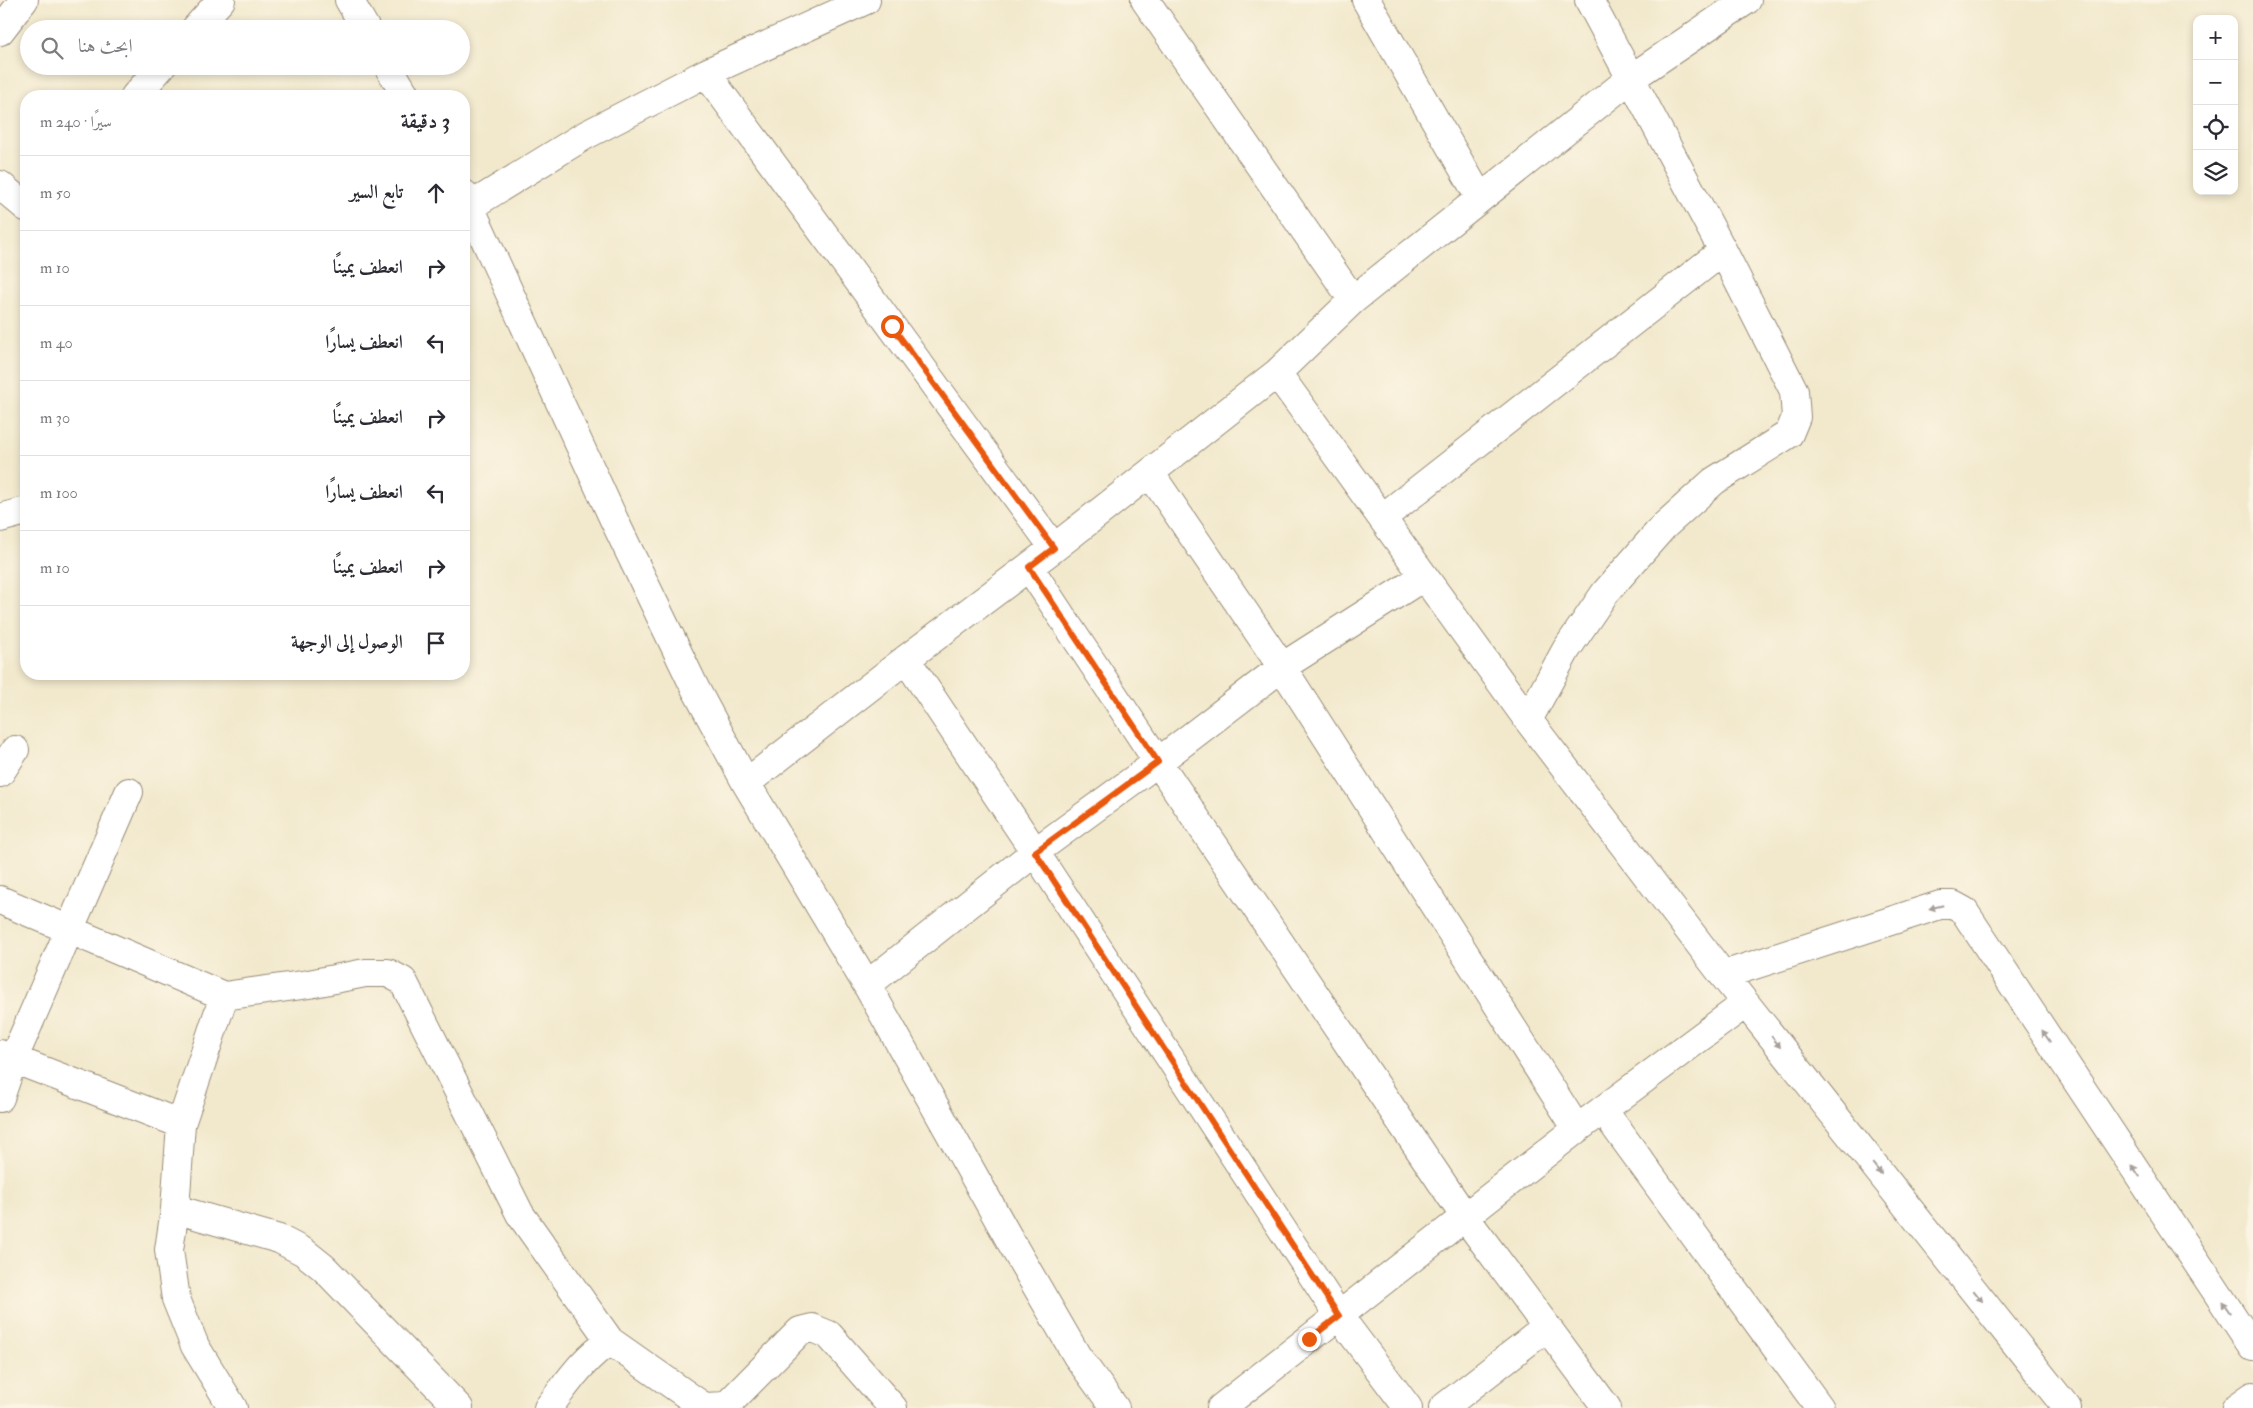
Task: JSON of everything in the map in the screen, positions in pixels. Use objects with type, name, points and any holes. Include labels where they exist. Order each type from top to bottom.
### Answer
[{"type":"street","points":[[0,31],[24,0]]},
{"type":"street","points":[[203,20],[221,0]]},
{"type":"street","points":[[350,0],[361,20]]},
{"type":"street","points":[[470,201],[584,136],[706,73],[866,0]]},
{"type":"street","points":[[1145,0],[1353,300]]},
{"type":"street","points":[[1366,0],[1480,198]]},
{"type":"street","points":[[1528,720],[1566,650],[1604,593],[1662,526],[1714,481],[1789,434],[1796,418],[1794,391],[1723,251],[1589,0]]},
{"type":"street","points":[[746,783],[906,659],[1054,548],[1277,373],[1353,300],[1630,79],[1747,0]]},
{"type":"street","points":[[706,73],[1054,548]]},
{"type":"street","points":[[140,90],[154,75]]},
{"type":"street","points":[[393,75],[402,90]]},
{"type":"street","points":[[0,185],[20,202]]},
{"type":"street","points":[[470,212],[695,688],[746,783],[867,985],[1020,1259],[1077,1356],[1115,1408]]},
{"type":"street","points":[[1382,518],[1723,251]]},
{"type":"street","points":[[1277,373],[1382,518],[1422,577],[1528,720],[1745,1004],[2067,1408]]},
{"type":"street","points":[[1150,473],[1282,667],[1577,1129]]},
{"type":"street","points":[[0,518],[20,513]]},
{"type":"street","points":[[1029,567],[1465,1218],[1607,1408]]},
{"type":"street","points":[[867,985],[1035,852],[1158,762],[1282,667],[1422,577]]},
{"type":"street","points":[[906,659],[1035,852],[1339,1316],[1408,1408]]},
{"type":"street","points":[[0,773],[15,750]]},
{"type":"street","points":[[0,1098],[7,1057],[70,929],[129,792]]},
{"type":"street","points":[[0,900],[224,996],[309,984],[365,973],[388,973],[403,981],[520,1214],[610,1341],[704,1407],[726,1406],[800,1332],[812,1328],[828,1334],[893,1408]]},
{"type":"street","points":[[1723,975],[1940,904],[1953,904],[1964,911],[2253,1347]]},
{"type":"street","points":[[224,996],[181,1124],[175,1209],[169,1250],[176,1299],[195,1346],[233,1408]]},
{"type":"street","points":[[1221,1408],[1577,1129],[1745,1004]]},
{"type":"street","points":[[7,1057],[181,1124]]},
{"type":"street","points":[[1603,1110],[1820,1408]]},
{"type":"street","points":[[175,1209],[280,1239],[304,1252],[324,1268],[459,1408]]},
{"type":"street","points":[[1443,1408],[1547,1327]]},
{"type":"street","points":[[548,1408],[582,1364],[595,1351],[610,1341]]},
{"type":"street","points":[[2236,1408],[2253,1396]]},
{"type":"route","points":[[892,326],[1054,548],[1029,567],[1158,762],[1035,852],[1339,1316],[1309,1339]]}]
